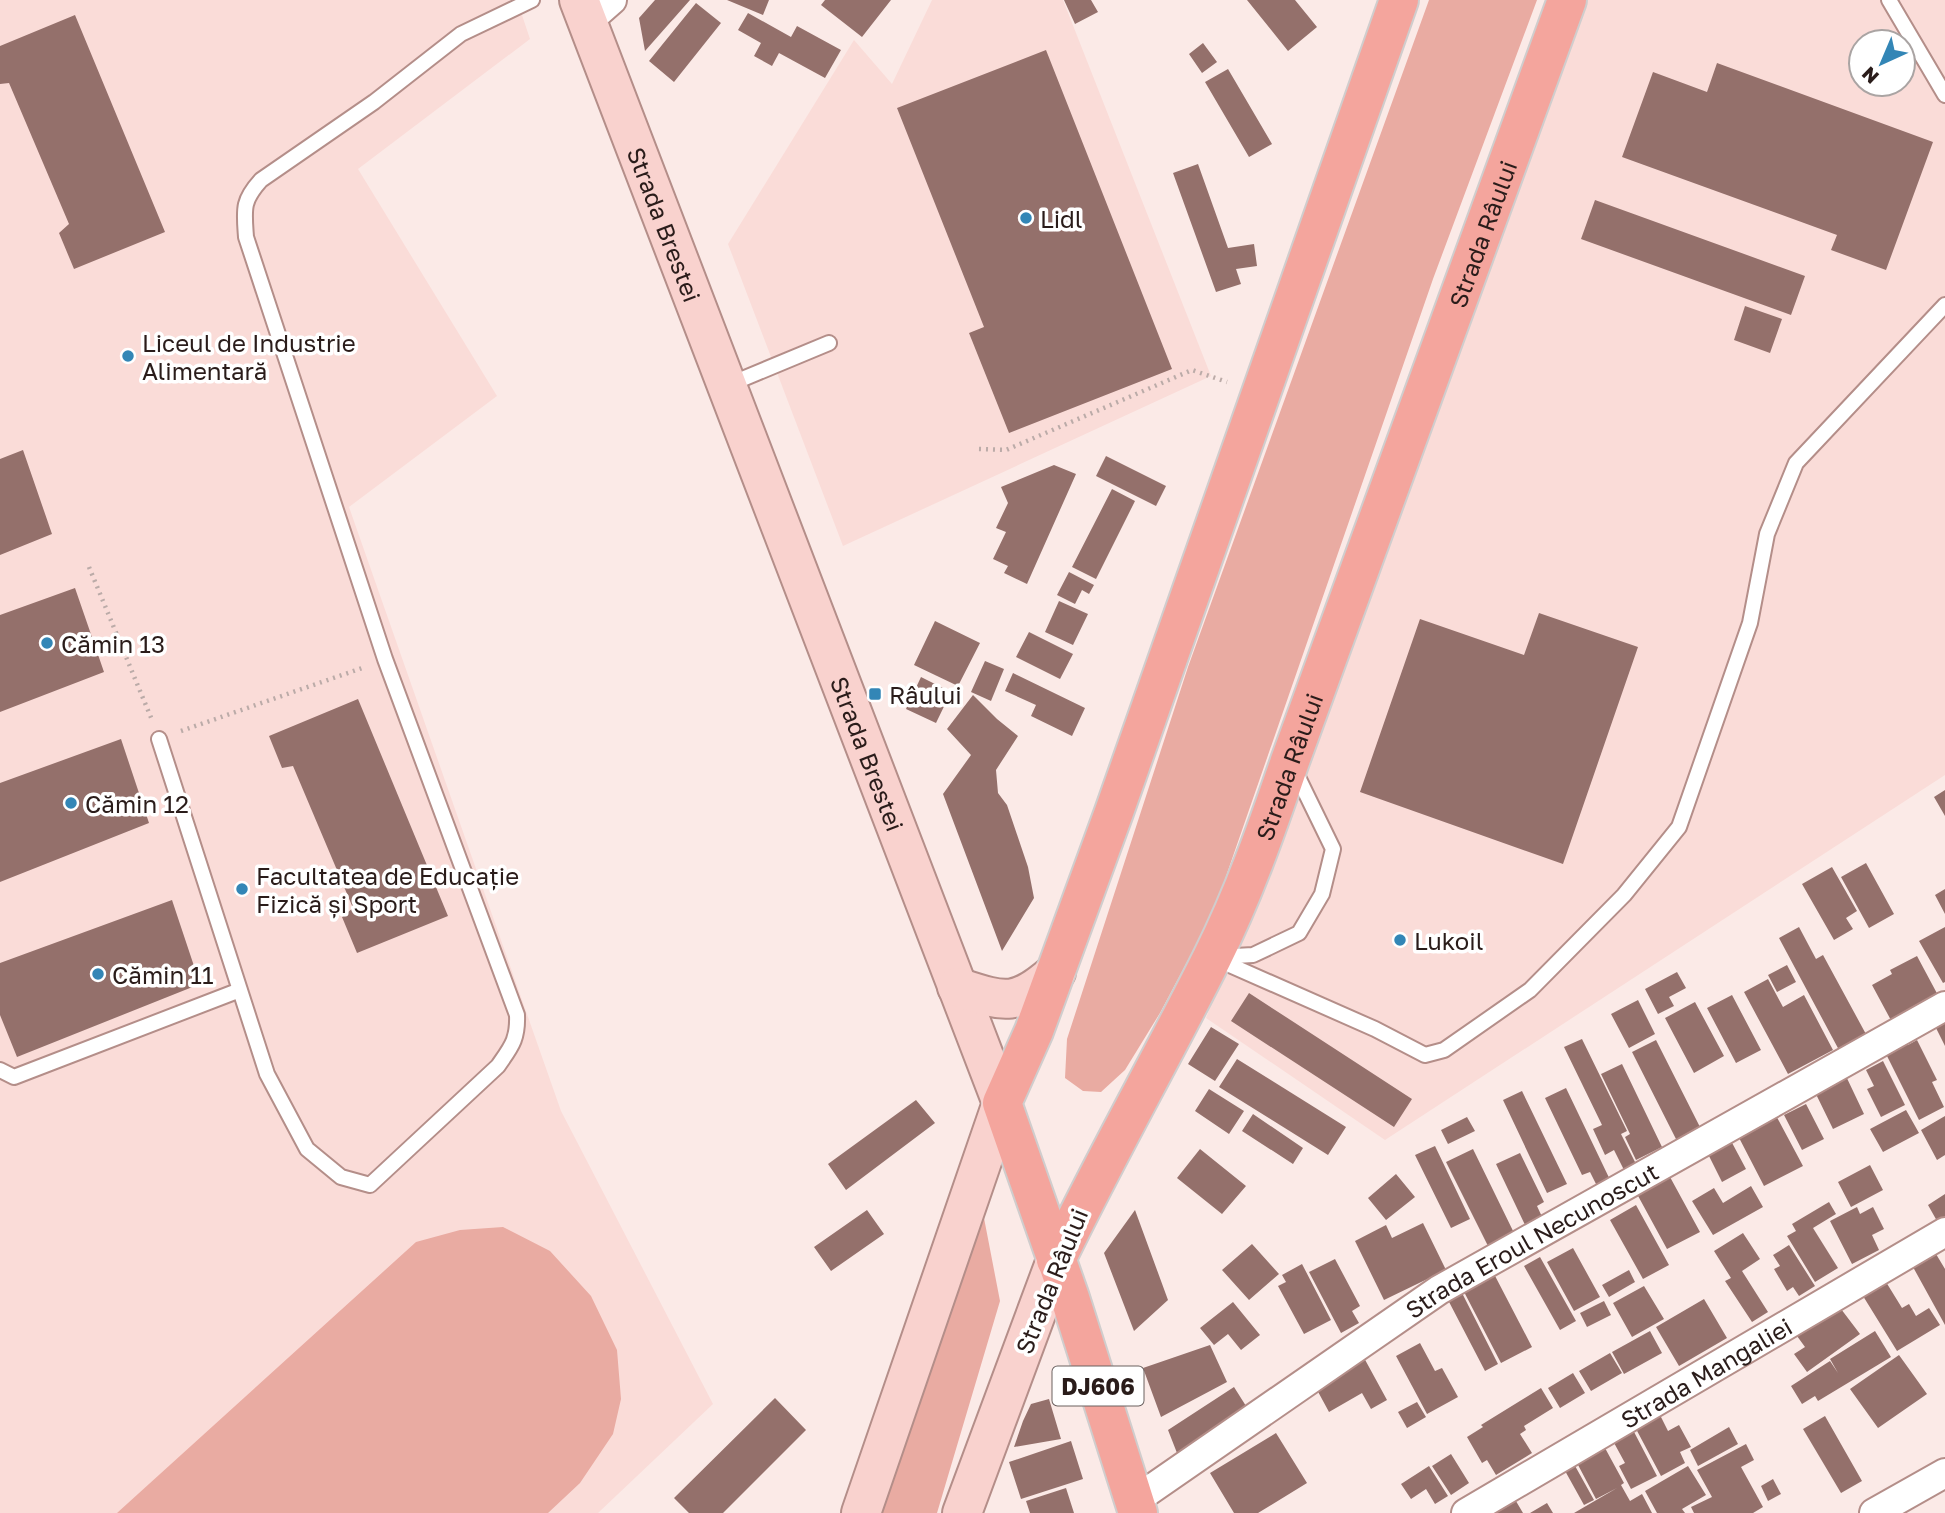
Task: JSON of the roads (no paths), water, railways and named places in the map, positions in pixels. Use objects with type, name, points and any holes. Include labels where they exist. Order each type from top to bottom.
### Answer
[{"type":"main road","points":[[861,1513],[1002,1103],[1034,1031],[1124,786],[1399,0]]},
{"type":"main road","name":"Strada Râului","points":[[962,1513],[1056,1260],[1090,1188],[1213,957],[1257,857],[1567,0]]},
{"type":"main road","name":"Strada Brestei","points":[[592,7],[726,386],[1002,1103],[1070,1298],[1136,1507]]},
{"type":"main road","points":[[957,987],[1001,1000],[1020,997],[1035,990],[1056,972]]},
{"type":"street","name":"Strada Eroul Necunoscut","points":[[1136,1507],[1439,1290],[1945,1006]]},
{"type":"street","name":"Strada Mangaliei","points":[[1466,1513],[1945,1232]]},
{"type":"street","points":[[1874,1513],[1945,1473]]},
{"type":"lane","points":[[159,739],[267,1074],[307,1149],[341,1177],[370,1185],[498,1066],[517,1032],[517,1015],[385,659],[246,237],[244,210],[250,193],[261,180],[374,102],[461,34],[533,0]]},
{"type":"lane","points":[[1889,0],[1945,96]]},
{"type":"lane","points":[[1213,957],[1375,1029],[1425,1055],[1444,1051],[1531,990],[1624,895],[1679,827],[1750,623],[1767,534],[1796,463],[1945,305]]},
{"type":"lane","points":[[726,386],[829,343]]},
{"type":"lane","points":[[1213,957],[1253,955],[1299,933],[1322,894],[1333,849],[1290,761]]},
{"type":"lane","points":[[0,1070],[14,1077],[240,990]]},
{"type":"place","name":"Lidl","points":[[1026,218]]},
{"type":"place","name":"Liceul de Industrie Alimentară","points":[[128,356]]},
{"type":"place","name":"Cămin 13","points":[[47,643]]},
{"type":"place","name":"Râului","points":[[875,694]]},
{"type":"place","name":"Cămin 12","points":[[71,803]]},
{"type":"place","name":"Facultatea de Educație Fizică și Sport","points":[[242,889]]},
{"type":"place","name":"Lukoil","points":[[1400,940]]},
{"type":"place","name":"Cămin 11","points":[[98,974]]}]
